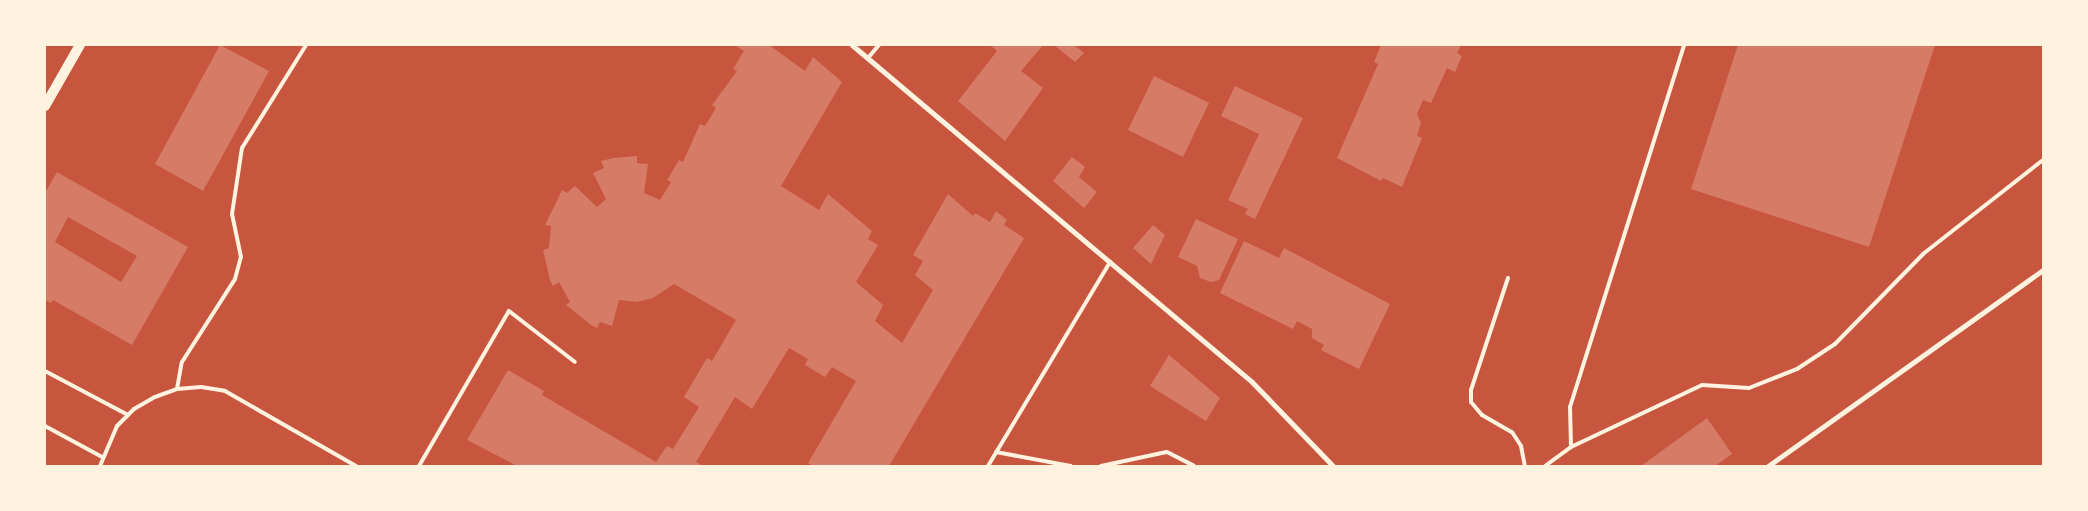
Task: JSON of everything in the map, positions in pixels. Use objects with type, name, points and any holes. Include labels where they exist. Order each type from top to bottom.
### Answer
[{"type":"main road","points":[[45,106],[80,45]]},
{"type":"street","points":[[852,45],[1252,382],[1333,466]]},
{"type":"street","points":[[1768,466],[2043,270]]},
{"type":"lane","points":[[177,389],[182,362],[235,279],[241,257],[232,214],[242,148],[306,45]]},
{"type":"lane","points":[[868,58],[879,45]]},
{"type":"lane","points":[[1571,447],[1570,407],[1684,45]]},
{"type":"lane","points":[[1545,466],[1571,447],[1702,385],[1749,388],[1797,369],[1835,344],[1923,254],[2043,160]]},
{"type":"lane","points":[[988,466],[1110,262]]},
{"type":"lane","points":[[1508,278],[1471,390],[1471,402],[1482,415],[1512,432],[1521,446],[1525,466]]},
{"type":"lane","points":[[419,466],[510,311],[575,362]]},
{"type":"lane","points":[[45,371],[128,415]]},
{"type":"lane","points":[[100,466],[102,457],[117,426],[128,415],[155,397],[177,389],[201,387],[225,391],[356,466]]},
{"type":"lane","points":[[45,426],[102,457]]},
{"type":"lane","points":[[996,452],[1071,466]]},
{"type":"lane","points":[[1100,466],[1167,452],[1194,466]]},
{"type":"building","points":[[220,45],[269,71],[203,191],[155,164]]},
{"type":"building","points":[[735,45],[769,45],[805,71],[813,57],[842,82],[781,186],[819,210],[828,194],[872,231],[868,239],[878,245],[856,282],[883,305],[875,321],[902,343],[933,290],[915,275],[923,261],[913,255],[948,194],[973,216],[975,213],[990,222],[996,211],[1007,220],[1004,225],[1024,238],[889,466],[813,466],[808,463],[856,381],[832,367],[825,377],[805,365],[808,359],[789,348],[752,409],[735,397],[696,462],[703,466],[517,466],[467,440],[508,370],[544,391],[542,395],[656,462],[667,446],[673,449],[699,407],[684,397],[707,358],[712,361],[736,320],[674,284],[653,298],[637,302],[619,300],[612,326],[600,322],[597,328],[566,305],[570,302],[559,282],[553,286],[543,250],[549,248],[551,226],[545,225],[562,190],[567,193],[575,186],[597,207],[606,199],[593,173],[604,168],[601,161],[613,158],[637,156],[637,163],[648,164],[644,193],[660,200],[671,182],[667,180],[679,160],[683,162],[700,124],[705,126],[716,108],[712,105],[737,71],[733,69],[744,51]]},
{"type":"building","points":[[990,45],[1043,45],[1021,71],[1043,88],[1005,141],[958,101],[997,51]]},
{"type":"building","points":[[1054,45],[1074,45],[1084,53],[1075,62]]},
{"type":"building","points":[[1381,45],[1461,45],[1457,53],[1462,56],[1455,72],[1447,68],[1431,103],[1423,100],[1417,114],[1421,123],[1417,136],[1422,138],[1402,187],[1383,178],[1381,181],[1337,158],[1378,64],[1374,62]]},
{"type":"building","points":[[1738,45],[1935,45],[1869,247],[1691,189]]},
{"type":"building","points":[[1154,76],[1209,103],[1183,157],[1128,130]]},
{"type":"building","points":[[1235,86],[1303,118],[1255,219],[1245,214],[1248,209],[1228,200],[1259,134],[1221,116]]},
{"type":"building","points":[[1072,157],[1085,167],[1079,177],[1097,192],[1084,208],[1053,181]]},
{"type":"building","points":[[57,172],[188,247],[132,345],[53,300],[51,303],[45,300],[45,193]],"holes":[[[68,217],[137,256],[121,282],[55,242]]]},
{"type":"building","points":[[1196,219],[1238,239],[1219,280],[1211,282],[1200,278],[1197,266],[1178,257]]},
{"type":"building","points":[[1153,225],[1165,235],[1151,264],[1133,248]]},
{"type":"building","points":[[1244,241],[1279,258],[1284,248],[1390,304],[1359,369],[1321,350],[1324,345],[1312,338],[1312,329],[1297,321],[1293,329],[1220,293]]},
{"type":"building","points":[[1169,355],[1220,398],[1206,421],[1150,386]]},
{"type":"building","points":[[1707,418],[1732,454],[1715,466],[1641,466]]}]
